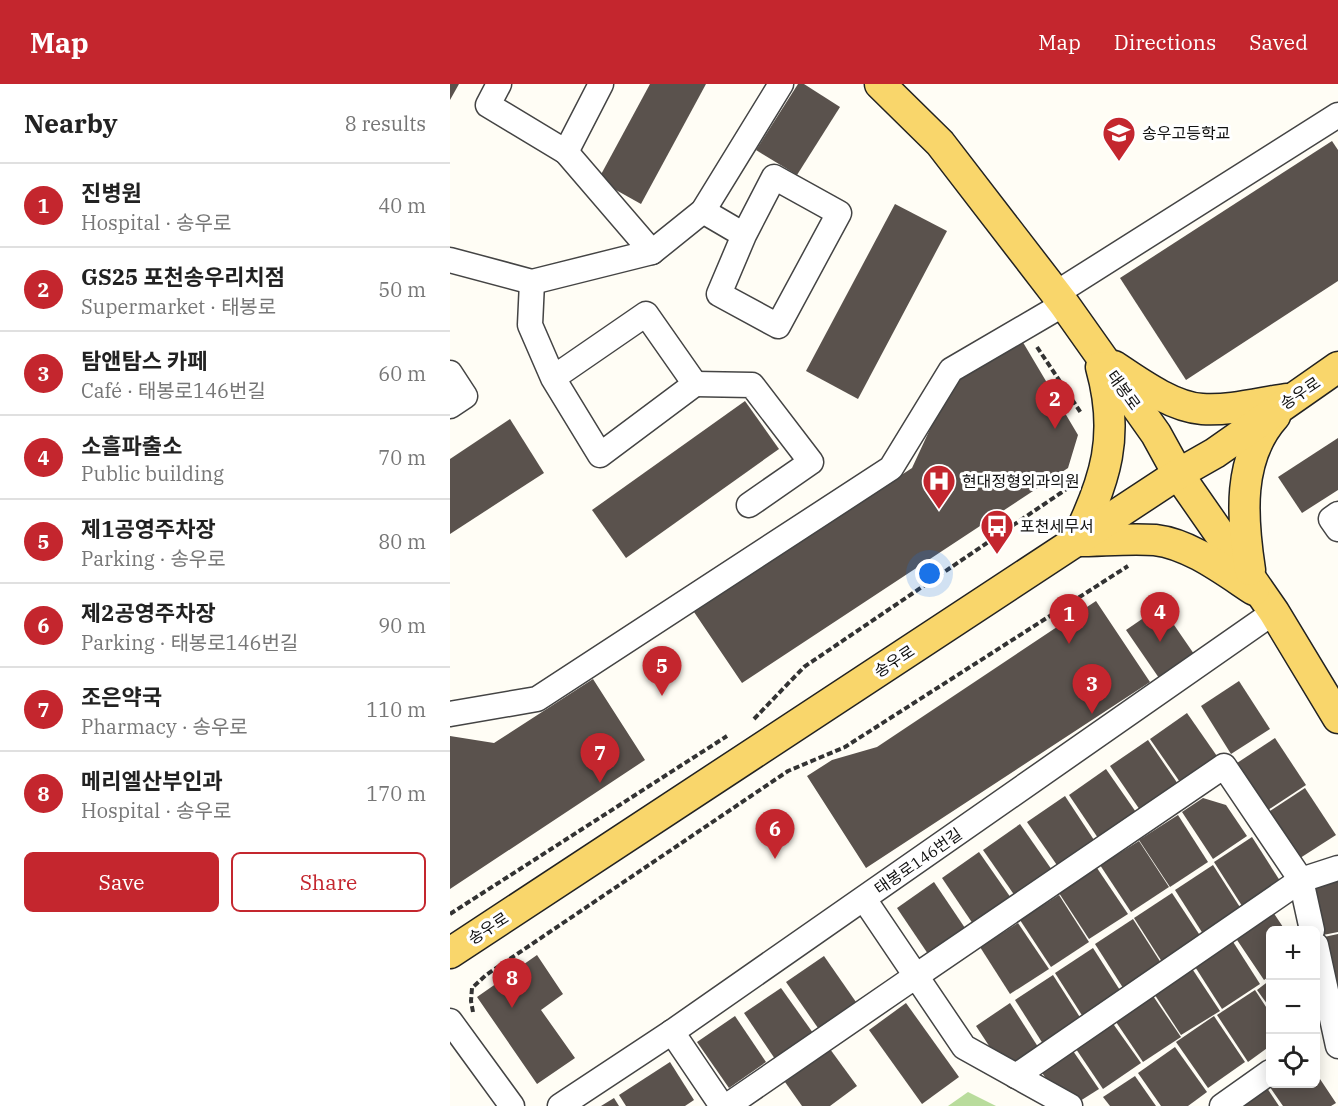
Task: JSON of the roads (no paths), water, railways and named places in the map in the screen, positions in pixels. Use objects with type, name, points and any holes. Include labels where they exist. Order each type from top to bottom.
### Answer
[{"type":"main road","name":"태봉로","points":[[880,84],[940,143],[1059,299],[1156,434],[1178,474],[1263,595],[1338,718]]},
{"type":"main road","points":[[1098,354],[1136,381],[1176,402],[1201,409],[1292,398]]},
{"type":"main road","points":[[1098,354],[1109,397],[1108,461],[1095,504],[1076,541],[1155,540],[1170,544],[1220,568],[1263,595]]},
{"type":"main road","name":"송우로","points":[[450,953],[1178,474],[1215,453],[1338,368]]},
{"type":"main road","points":[[1263,595],[1243,524],[1247,474],[1265,427],[1292,398]]},
{"type":"street","points":[[499,84],[488,105],[566,152],[652,252]]},
{"type":"street","points":[[566,152],[602,84]]},
{"type":"street","points":[[450,260],[532,282],[652,252],[703,211],[781,84]]},
{"type":"street","points":[[450,714],[537,699],[891,468],[951,370],[1338,115]]},
{"type":"street","points":[[774,177],[839,213],[778,326],[719,294],[744,235],[774,177]]},
{"type":"street","points":[[703,211],[744,235]]},
{"type":"street","points":[[532,282],[530,325],[553,378],[600,454],[695,384],[752,385],[811,462],[749,505]]},
{"type":"street","points":[[553,378],[646,314],[695,384]]},
{"type":"street","points":[[450,373],[465,396],[450,406]]},
{"type":"street","points":[[1338,514],[1331,519],[1338,529]]},
{"type":"street","name":"태봉로146번길","points":[[560,1106],[672,1032],[864,899],[1263,595]]},
{"type":"street","points":[[727,1106],[1224,766],[1301,880],[1311,926]]},
{"type":"street","points":[[1016,1076],[1301,880],[1338,867]]},
{"type":"street","points":[[864,899],[964,1047],[1070,1106]]},
{"type":"street","points":[[1320,974],[1329,1038]]},
{"type":"street","points":[[450,1021],[512,1106]]},
{"type":"street","points":[[672,1032],[722,1106]]},
{"type":"street","points":[[1222,1106],[1266,1075]]},
{"type":"place","name":"송우고등학교","points":[[1119,162]]},
{"type":"place","name":"GS25 포천송우리치점","points":[[1055,429]]},
{"type":"place","name":"현대정형외과의원","points":[[939,510]]},
{"type":"place","name":"포천세무서","points":[[997,555]]},
{"type":"place","name":"소흘파출소","points":[[1160,642]]},
{"type":"place","name":"진병원","points":[[1069,644]]},
{"type":"place","name":"제1공영주차장","points":[[662,696]]},
{"type":"place","name":"탐앤탐스 카페","points":[[1092,714]]},
{"type":"place","name":"조은약국","points":[[600,783]]},
{"type":"place","name":"제2공영주차장","points":[[775,859]]},
{"type":"place","name":"메리엘산부인과","points":[[512,1008]]}]
